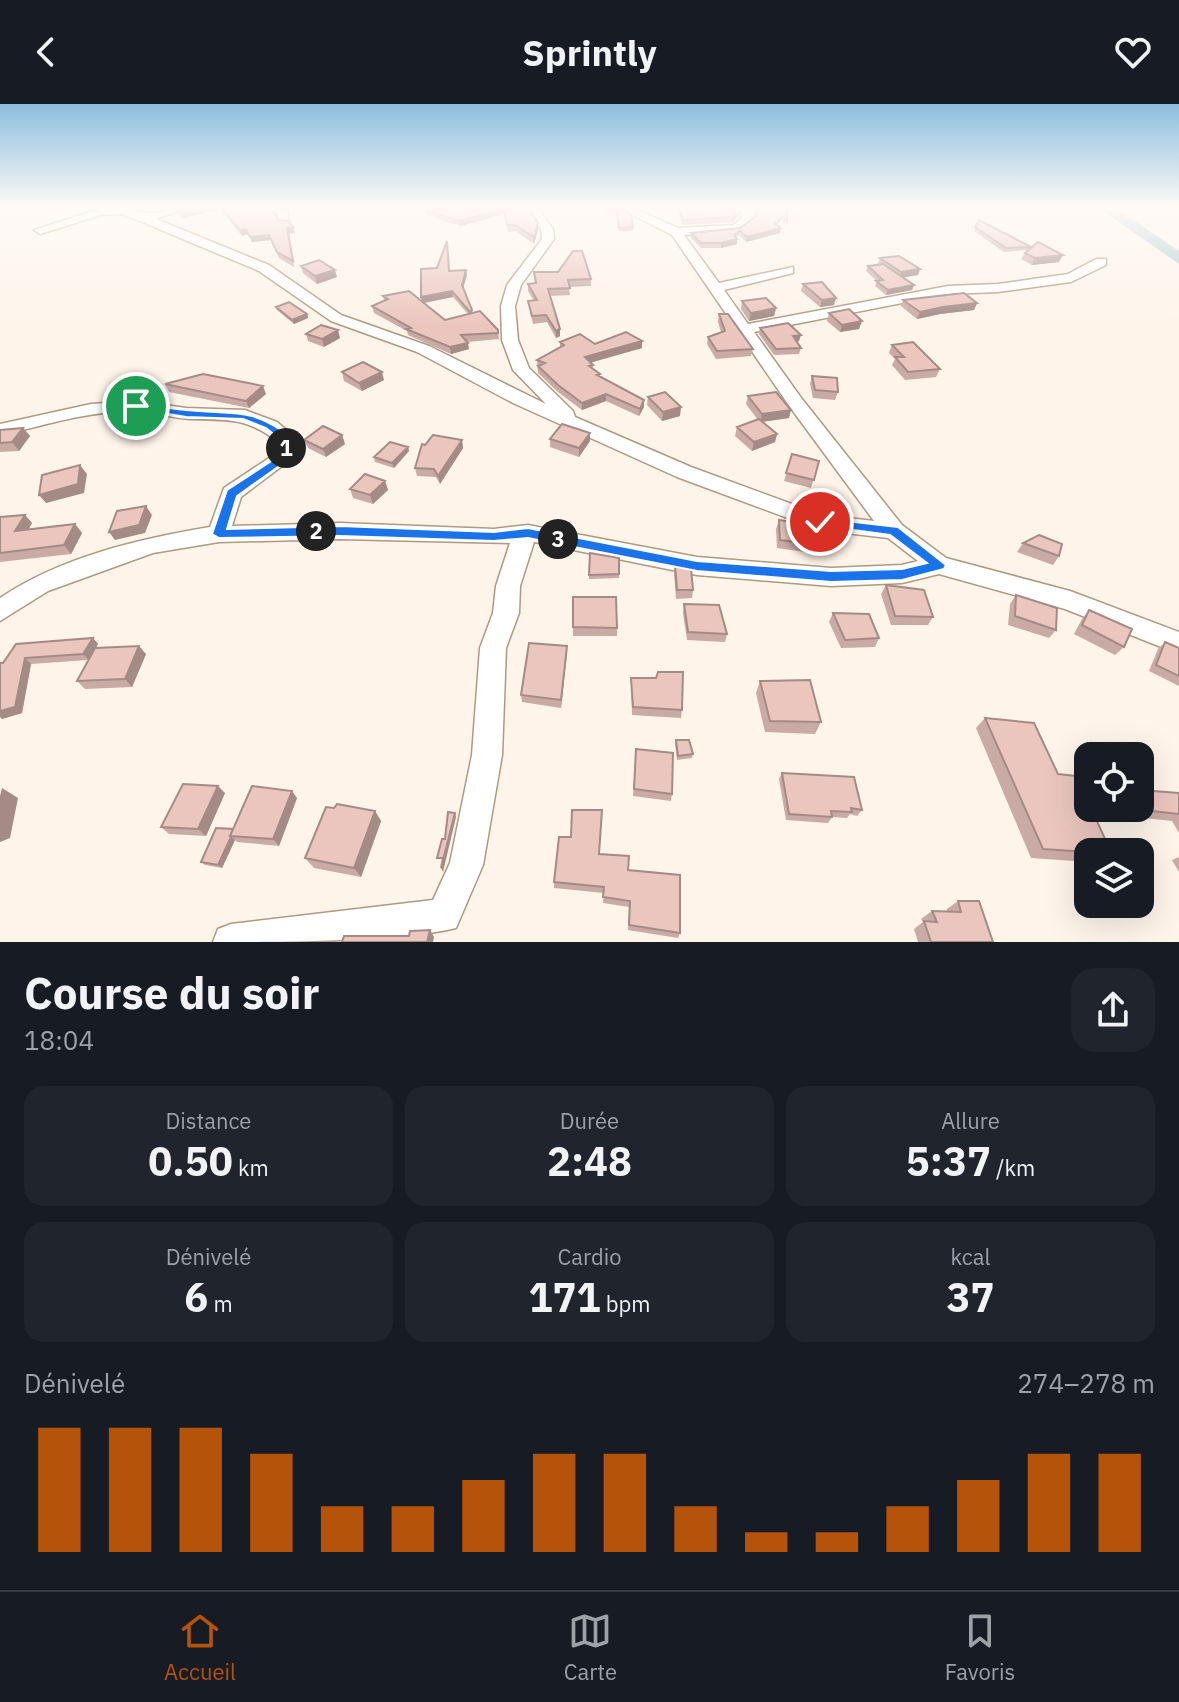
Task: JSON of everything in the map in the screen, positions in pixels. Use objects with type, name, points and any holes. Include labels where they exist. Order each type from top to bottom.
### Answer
[{"type":"street","points":[[213,247],[264,268],[336,318],[423,349],[579,427],[684,472],[820,522],[894,531]]},
{"type":"street","points":[[542,247],[514,285],[508,306],[510,340],[521,370],[579,427]]},
{"type":"street","points":[[687,247],[796,403],[894,531],[939,565],[1070,601],[1179,643]]},
{"type":"street","points":[[746,329],[948,290],[998,288],[1071,278],[1101,262]]},
{"type":"street","points":[[716,288],[788,270]]},
{"type":"street","points":[[0,430],[117,405],[186,413],[245,415],[270,426],[288,440],[284,457],[231,493],[219,534]]},
{"type":"street","points":[[0,611],[39,584],[151,545],[219,534],[340,531],[494,537],[528,533],[697,566],[831,577],[902,574],[939,565]]},
{"type":"street","points":[[231,942],[444,916],[466,865],[487,755],[493,648],[506,613],[508,586],[521,543],[528,533]]},
{"type":"building","points":[[275,247],[290,247],[293,261],[277,252]]},
{"type":"building","points":[[447,247],[449,271],[466,270],[462,285],[472,310],[470,312],[452,291],[421,297],[421,269],[437,268]]},
{"type":"building","points":[[1032,247],[1048,247],[1063,255],[1035,258],[1025,253]]},
{"type":"building","points":[[573,251],[582,251],[591,279],[568,280],[570,288],[548,289],[560,329],[556,331],[546,315],[532,316],[528,301],[537,300],[528,284],[536,283],[534,272],[558,272]]},
{"type":"building","points":[[899,256],[920,269],[901,272],[880,258]]},
{"type":"building","points":[[319,260],[335,270],[315,276],[301,266]]},
{"type":"building","points":[[883,264],[914,285],[888,290],[876,281],[883,280],[868,266]]},
{"type":"building","points":[[822,282],[836,298],[822,300],[803,284]]},
{"type":"building","points":[[409,291],[445,320],[480,311],[498,333],[461,335],[468,343],[450,347],[406,329],[411,328],[372,306],[388,299],[383,296]]},
{"type":"building","points":[[964,293],[977,303],[920,312],[903,300]]},
{"type":"building","points":[[766,298],[776,308],[751,313],[742,301]]},
{"type":"building","points":[[289,302],[307,314],[292,320],[276,307]]},
{"type":"building","points":[[849,309],[862,321],[842,325],[829,313]]},
{"type":"building","points":[[719,314],[728,314],[753,349],[717,351],[708,337],[725,331]]},
{"type":"building","points":[[788,323],[801,335],[793,336],[801,348],[776,349],[760,328]]},
{"type":"building","points":[[321,325],[338,330],[322,339],[306,334]]},
{"type":"building","points":[[626,332],[642,341],[585,357],[593,365],[589,366],[600,374],[597,375],[644,400],[640,409],[606,394],[582,403],[538,366],[545,363],[537,360],[564,345],[560,342],[580,334],[595,344]]},
{"type":"building","points":[[913,342],[940,369],[908,372],[895,357],[904,357],[892,345]]},
{"type":"building","points":[[363,362],[382,372],[359,383],[342,372]]},
{"type":"building","points":[[203,374],[263,386],[246,401],[165,384]]},
{"type":"building","points":[[812,376],[837,378],[838,392],[815,390]]},
{"type":"building","points":[[665,392],[681,407],[663,412],[648,397]]},
{"type":"building","points":[[776,392],[791,410],[762,414],[748,396]]},
{"type":"building","points":[[759,419],[777,434],[754,442],[737,427]]},
{"type":"building","points":[[562,424],[590,433],[579,448],[550,439]]},
{"type":"building","points":[[323,426],[342,435],[323,449],[304,440]]},
{"type":"building","points":[[23,428],[12,442],[0,443],[0,430]]},
{"type":"building","points":[[433,435],[462,440],[438,476],[434,469],[415,468],[422,444],[425,445]]},
{"type":"building","points":[[390,442],[408,447],[392,463],[374,457]]},
{"type":"building","points":[[792,454],[819,461],[814,480],[786,473]]},
{"type":"building","points":[[80,465],[78,484],[39,495],[42,475]]},
{"type":"building","points":[[365,474],[385,481],[370,495],[350,489]]},
{"type":"building","points":[[146,506],[139,525],[109,532],[117,511]]},
{"type":"building","points":[[25,515],[15,531],[75,524],[64,545],[0,553],[0,517]]},
{"type":"building","points":[[779,520],[814,525],[815,544],[780,540]]},
{"type":"building","points":[[1039,535],[1062,544],[1059,556],[1023,543]]},
{"type":"building","points":[[590,553],[619,558],[619,574],[589,575]]},
{"type":"building","points":[[675,565],[691,568],[693,590],[677,590]]},
{"type":"building","points":[[886,585],[924,590],[933,617],[895,616]]},
{"type":"building","points":[[1016,595],[1057,608],[1056,630],[1015,616]]},
{"type":"building","points":[[573,597],[616,597],[617,628],[573,627]]},
{"type":"building","points":[[684,604],[719,605],[727,634],[688,632]]},
{"type":"building","points":[[1089,610],[1132,629],[1124,647],[1082,625]]},
{"type":"building","points":[[833,613],[869,614],[879,638],[845,640]]},
{"type":"building","points":[[93,638],[83,654],[25,658],[15,707],[0,711],[0,663],[16,644]]},
{"type":"building","points":[[1165,642],[1179,648],[1179,676],[1156,665]]},
{"type":"building","points":[[529,643],[567,646],[561,700],[521,695]]},
{"type":"building","points":[[139,646],[125,679],[77,681],[95,648]]},
{"type":"building","points":[[658,672],[683,672],[682,710],[633,707],[631,678],[656,678]]},
{"type":"building","points":[[810,680],[821,722],[770,721],[760,681]]},
{"type":"building","points":[[985,718],[1034,723],[1058,774],[1074,776],[1074,822],[1097,822],[1105,838],[1074,838],[1074,851],[1043,849]]},
{"type":"building","points":[[676,740],[689,740],[693,754],[678,756]]},
{"type":"building","points":[[636,749],[673,753],[672,794],[634,789]]},
{"type":"building","points":[[782,773],[854,777],[862,810],[831,811],[832,817],[789,814]]},
{"type":"building","points":[[183,784],[218,786],[198,829],[161,827]]},
{"type":"building","points":[[252,786],[292,791],[273,839],[230,836]]},
{"type":"building","points":[[1154,791],[1179,793],[1179,814],[1154,811]]},
{"type":"building","points":[[337,804],[375,811],[354,868],[305,858],[326,807],[334,808]]},
{"type":"building","points":[[572,810],[602,810],[599,854],[629,856],[628,870],[680,875],[680,933],[629,925],[630,901],[603,897],[604,887],[554,882],[559,837],[571,837]]},
{"type":"building","points":[[448,812],[455,813],[441,868],[443,858],[437,858],[442,839],[445,839]]},
{"type":"building","points":[[216,828],[233,829],[231,837],[218,865],[201,862]]},
{"type":"building","points":[[958,901],[979,901],[993,942],[931,942],[924,921],[937,922],[932,911],[961,912]]},
{"type":"building","points":[[430,930],[427,942],[342,942],[344,936],[409,936],[410,931]]},
{"type":"waterway","points":[[1162,247],[1179,259]]},
{"type":"route","points":[[136,406],[186,413],[245,415],[270,426],[288,440],[284,457],[231,493],[219,534],[340,531],[494,537],[528,533],[697,566],[831,577],[902,574],[939,565],[894,531],[820,522]]}]
